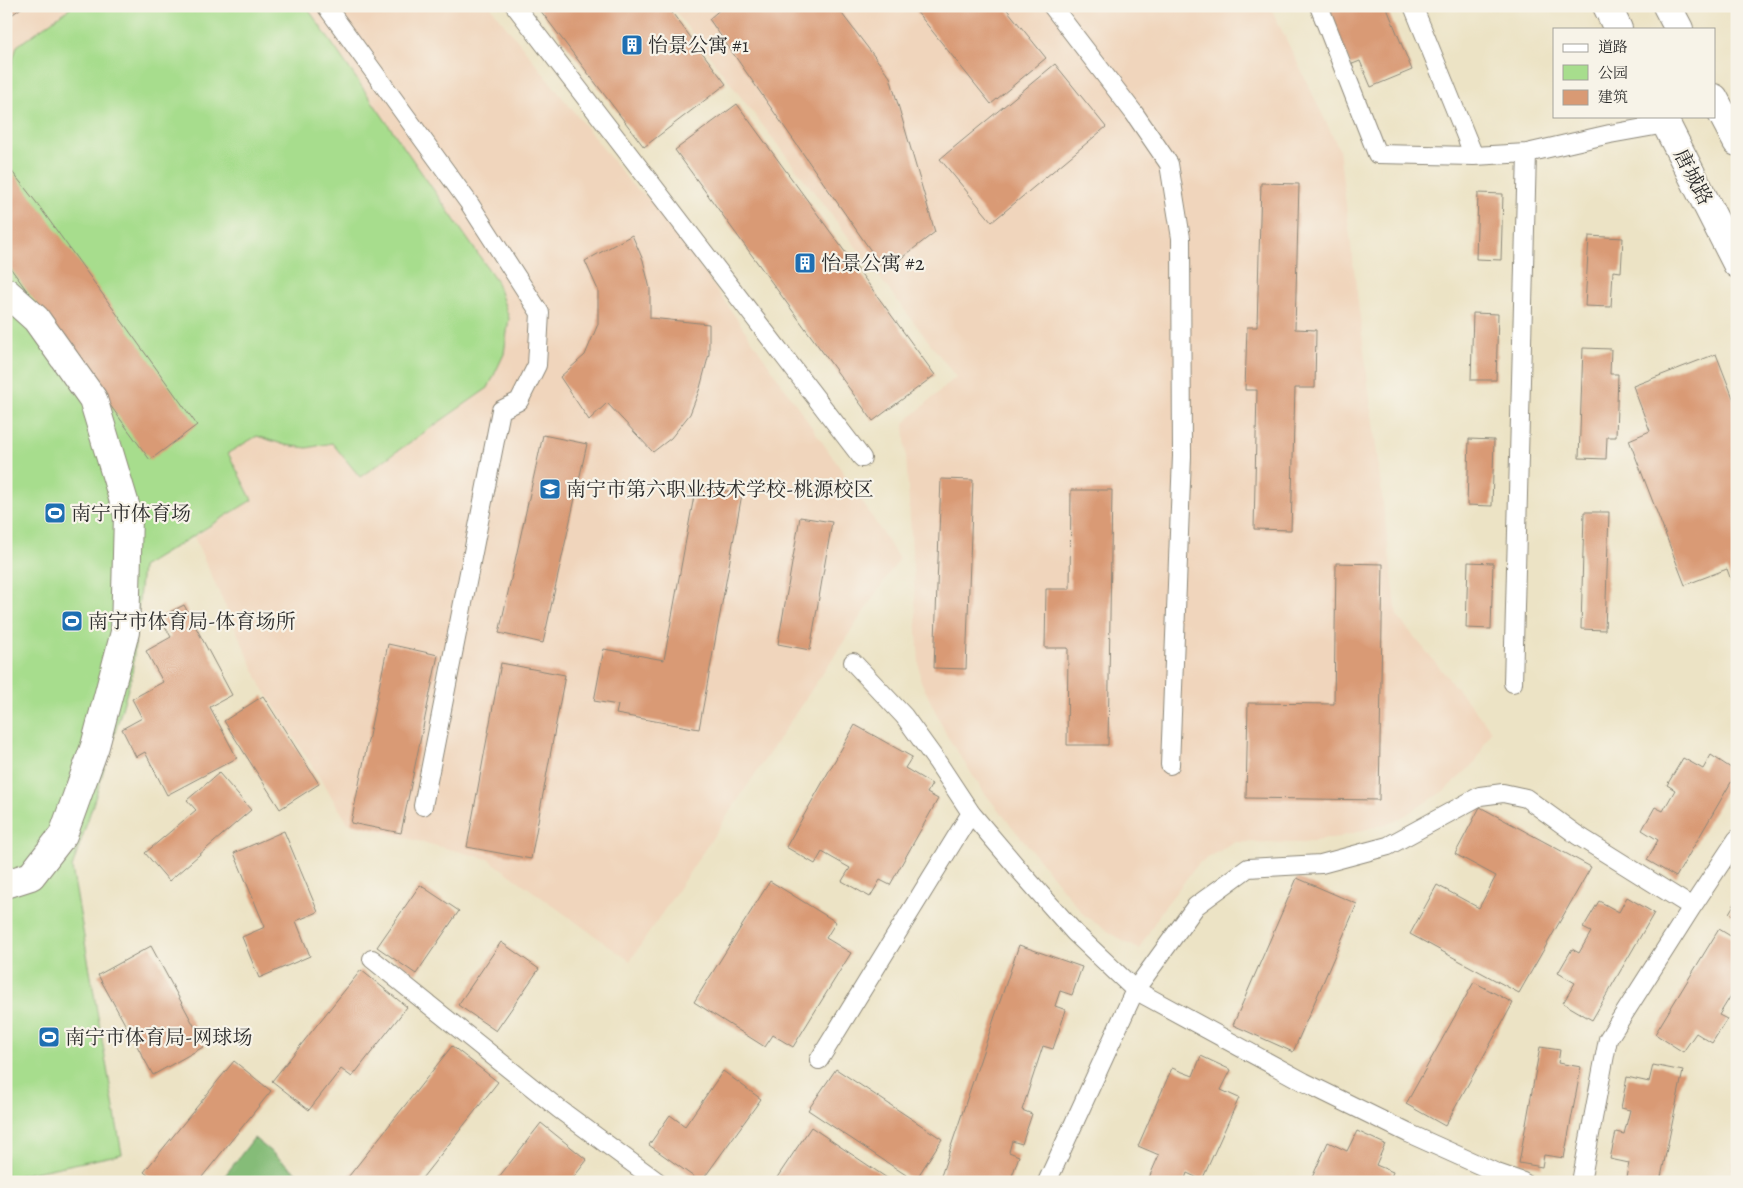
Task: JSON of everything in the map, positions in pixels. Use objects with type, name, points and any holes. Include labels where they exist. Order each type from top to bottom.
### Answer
[{"type":"street","points":[[1607,6],[1618,28]]},
{"type":"street","points":[[1667,6],[1678,28]]},
{"type":"street","points":[[1716,102],[1737,142]]},
{"type":"street","name":"唐城路","points":[[1664,120],[1737,264]]},
{"type":"street","points":[[6,292],[36,319],[93,399],[128,515],[125,632],[96,746],[63,835],[31,876],[6,884]]},
{"type":"lane","points":[[326,6],[469,203],[540,313],[537,365],[519,401],[501,410],[423,806]]},
{"type":"lane","points":[[515,6],[862,458]]},
{"type":"lane","points":[[1052,6],[1134,113],[1169,164],[1181,238],[1182,456],[1170,764]]},
{"type":"lane","points":[[1319,6],[1377,154],[1474,156],[1527,153],[1664,120]]},
{"type":"lane","points":[[1412,6],[1474,156]]},
{"type":"lane","points":[[1513,683],[1527,153]]},
{"type":"lane","points":[[853,662],[904,716],[938,762],[971,813],[1075,934],[1136,990],[1304,1082],[1408,1133],[1497,1173],[1523,1182]]},
{"type":"lane","points":[[1047,1182],[1136,990],[1196,906],[1248,868],[1321,864],[1388,846],[1480,796],[1503,793],[1526,798],[1577,835],[1692,907]]},
{"type":"lane","points":[[819,1060],[971,813]]},
{"type":"lane","points":[[1581,1182],[1608,1039],[1737,839]]},
{"type":"lane","points":[[372,959],[559,1109],[658,1182]]},
{"type":"shaded area","name":"南宁市第六职业技术学校-桃源校区","points":[[6,6],[490,6],[631,184],[660,208],[847,478],[899,559],[630,961],[488,859],[348,823],[261,685],[194,537],[252,500],[6,151]]},
{"type":"shaded area","points":[[671,6],[1270,6],[1339,149],[1397,616],[1491,730],[1476,762],[1444,791],[1396,821],[1339,837],[1303,843],[1235,842],[1199,863],[1162,910],[1139,949],[1121,940],[1085,916],[983,791],[947,736],[920,679],[904,423],[956,377]]},
{"type":"green space","points":[[73,6],[306,6],[496,280],[509,318],[504,354],[488,388],[360,477],[332,443],[307,448],[285,445],[257,436],[228,453],[252,500],[142,567],[132,675],[72,868],[122,1154],[6,1178],[7,80],[17,46]]},
{"type":"green space","points":[[254,1138],[308,1182],[220,1182]]},
{"type":"building","points":[[6,6],[24,6],[6,19]]},
{"type":"building","name":"怡景公寓 #1","points":[[537,6],[667,6],[726,84],[644,147]]},
{"type":"building","points":[[724,6],[836,6],[890,77],[935,232],[885,271],[709,19]]},
{"type":"building","points":[[912,6],[1004,6],[1046,58],[991,104]]},
{"type":"building","points":[[1325,6],[1386,6],[1412,70],[1371,87],[1360,61],[1350,65]]},
{"type":"building","points":[[1055,64],[1106,127],[992,222],[940,159]]},
{"type":"building","name":"怡景公寓 #2","points":[[737,104],[935,375],[873,421],[675,150]]},
{"type":"building","points":[[6,164],[36,202],[197,425],[150,460],[6,262]]},
{"type":"building","points":[[1261,183],[1299,184],[1295,329],[1316,330],[1315,388],[1295,388],[1291,530],[1254,529],[1257,390],[1245,390],[1247,327],[1257,327]]},
{"type":"building","points":[[1478,193],[1503,194],[1501,260],[1476,259]]},
{"type":"building","points":[[632,235],[643,260],[650,289],[650,318],[709,324],[709,354],[700,388],[690,414],[671,438],[653,452],[607,403],[589,420],[560,377],[585,355],[598,324],[598,290],[585,261]]},
{"type":"building","points":[[1589,236],[1623,238],[1621,272],[1613,271],[1611,307],[1585,306]]},
{"type":"building","points":[[1473,313],[1498,314],[1496,380],[1471,380]]},
{"type":"building","points":[[1583,348],[1611,349],[1610,374],[1618,374],[1616,437],[1607,437],[1606,459],[1579,458]]},
{"type":"building","points":[[1716,354],[1737,408],[1737,578],[1731,580],[1727,569],[1685,585],[1629,440],[1650,431],[1633,386]]},
{"type":"building","points":[[543,435],[587,444],[543,643],[499,633]]},
{"type":"building","points":[[1469,439],[1494,440],[1492,506],[1467,505]]},
{"type":"building","points":[[941,479],[973,480],[966,669],[934,668]]},
{"type":"building","points":[[696,485],[742,494],[699,729],[616,714],[618,705],[594,701],[604,649],[664,660]]},
{"type":"building","points":[[1071,490],[1112,490],[1108,745],[1067,745],[1068,648],[1045,648],[1046,589],[1070,589]]},
{"type":"building","points":[[1584,512],[1609,512],[1605,630],[1581,629]]},
{"type":"building","points":[[800,517],[832,522],[810,650],[778,644]]},
{"type":"building","points":[[1468,562],[1493,563],[1491,629],[1466,628]]},
{"type":"building","points":[[1336,563],[1383,564],[1379,800],[1246,798],[1248,703],[1334,704]]},
{"type":"building","points":[[184,605],[232,695],[210,707],[237,758],[167,795],[145,752],[136,757],[122,729],[142,718],[132,699],[163,682],[146,651],[171,637],[160,617]]},
{"type":"building","points":[[388,644],[438,655],[401,833],[351,823]]},
{"type":"building","points":[[501,663],[565,675],[531,859],[467,847]]},
{"type":"building","points":[[263,696],[319,784],[280,809],[224,721]]},
{"type":"building","points":[[855,725],[912,757],[905,768],[932,784],[927,793],[938,799],[890,885],[880,880],[870,897],[842,881],[850,868],[822,852],[815,864],[786,847]]},
{"type":"building","points":[[1711,755],[1737,772],[1676,877],[1647,860],[1658,840],[1642,830],[1655,807],[1663,811],[1675,790],[1667,785],[1683,758],[1703,769]]},
{"type":"building","points":[[219,773],[251,810],[169,881],[145,853],[196,810],[187,800]]},
{"type":"building","points":[[1480,807],[1591,867],[1519,993],[1410,934],[1437,885],[1479,908],[1496,876],[1455,854]]},
{"type":"building","points":[[284,831],[318,912],[296,921],[310,956],[259,978],[242,937],[265,927],[234,853]]},
{"type":"building","points":[[1297,878],[1357,904],[1293,1052],[1233,1025]]},
{"type":"building","points":[[770,881],[836,922],[826,938],[851,953],[793,1047],[773,1035],[765,1047],[694,1002]]},
{"type":"building","points":[[420,885],[459,911],[416,974],[377,947]]},
{"type":"building","points":[[1627,897],[1654,913],[1592,1020],[1563,1003],[1575,983],[1558,973],[1572,949],[1579,953],[1591,932],[1583,928],[1599,901],[1619,912]]},
{"type":"building","points":[[1737,900],[1737,918],[1729,913]]},
{"type":"building","points":[[1719,929],[1737,940],[1737,997],[1732,994],[1719,1015],[1727,1019],[1712,1043],[1696,1033],[1683,1052],[1655,1034]]},
{"type":"building","points":[[501,942],[539,969],[496,1031],[458,1005]]},
{"type":"building","points":[[1019,945],[1082,967],[1072,995],[1060,991],[1055,1006],[1066,1010],[1053,1049],[1043,1046],[1022,1110],[1032,1114],[1022,1144],[1012,1141],[1009,1152],[1019,1156],[1010,1182],[947,1182],[940,1179]]},
{"type":"building","points":[[151,946],[205,1046],[153,1075],[98,975]]},
{"type":"building","points":[[361,970],[407,1007],[352,1077],[341,1069],[309,1110],[272,1081]]},
{"type":"building","points":[[1474,982],[1513,1003],[1445,1126],[1406,1104]]},
{"type":"building","points":[[452,1046],[498,1082],[419,1182],[345,1181]]},
{"type":"building","points":[[1540,1047],[1560,1050],[1558,1063],[1581,1067],[1564,1158],[1544,1155],[1542,1167],[1519,1163]]},
{"type":"building","points":[[1201,1056],[1231,1070],[1221,1090],[1239,1098],[1202,1180],[1187,1173],[1184,1182],[1150,1182],[1148,1180],[1159,1155],[1138,1146],[1172,1068],[1193,1076]]},
{"type":"building","points":[[234,1061],[271,1091],[198,1182],[156,1182],[144,1172]]},
{"type":"building","points":[[1653,1065],[1683,1071],[1660,1182],[1625,1182],[1629,1163],[1610,1159],[1616,1132],[1624,1134],[1630,1110],[1621,1108],[1627,1077],[1649,1082]]},
{"type":"building","points":[[836,1069],[942,1139],[915,1181],[808,1110]]},
{"type":"building","points":[[723,1071],[761,1099],[701,1182],[649,1145],[670,1115],[685,1126]]},
{"type":"building","points":[[541,1123],[587,1160],[570,1182],[495,1182]]},
{"type":"building","points":[[811,1127],[893,1182],[774,1182]]},
{"type":"building","points":[[1357,1131],[1385,1144],[1376,1165],[1393,1172],[1389,1182],[1310,1182],[1328,1142],[1347,1151]]},
{"type":"building","points":[[1736,1149],[1737,1182],[1730,1182]]},
{"type":"place","name":"怡景公寓 #1","points":[[632,45]]},
{"type":"place","name":"怡景公寓 #2","points":[[805,263]]},
{"type":"place","name":"南宁市第六职业技术学校-桃源校区","points":[[550,489]]},
{"type":"place","name":"南宁市体育场","points":[[55,513]]},
{"type":"place","name":"南宁市体育局-体育场所","points":[[72,621]]},
{"type":"place","name":"南宁市体育局-网球场","points":[[49,1037]]}]
